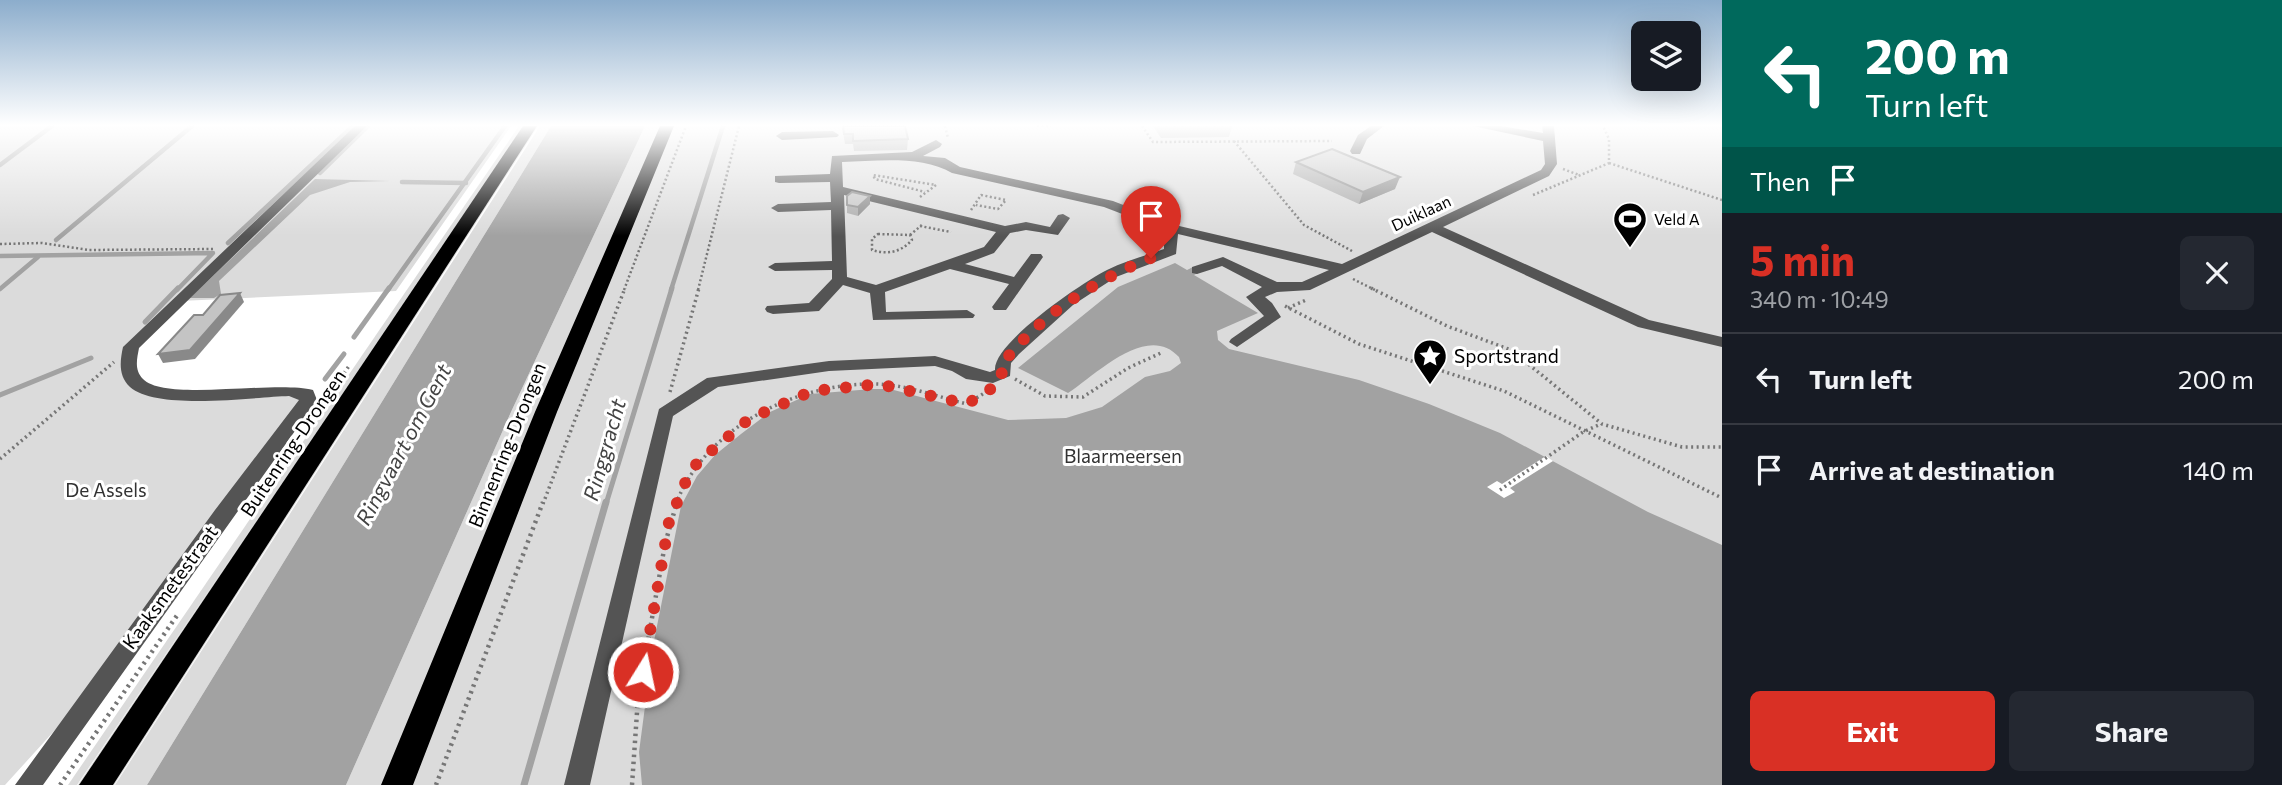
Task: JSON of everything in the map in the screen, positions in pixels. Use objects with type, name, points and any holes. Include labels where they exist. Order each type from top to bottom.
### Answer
[{"type":"highway","name":"Buitenring-Drongen","points":[[95,785],[506,163]]},
{"type":"highway","name":"Binnenring-Drongen","points":[[397,785],[540,425],[651,163]]},
{"type":"street","points":[[131,347],[324,163]]},
{"type":"street","points":[[773,309],[813,308],[839,273],[836,163]]},
{"type":"street","points":[[944,163],[956,170],[1108,204],[1171,228],[1344,269]]},
{"type":"street","name":"Duiklaan","points":[[1268,290],[1305,287],[1545,173],[1551,163]]},
{"type":"street","points":[[779,179],[836,183],[934,213],[1005,230],[1026,226],[1053,232],[1063,218]]},
{"type":"street","points":[[778,208],[836,206]]},
{"type":"street","points":[[1432,227],[1644,324],[1722,342]]},
{"type":"street","points":[[577,785],[604,660],[665,413],[713,382],[829,366],[935,361],[958,367],[972,375],[999,375],[1003,363],[1016,346],[1090,286],[1112,273],[1171,251],[1171,228]]},
{"type":"street","points":[[775,267],[839,273],[877,290],[989,250],[1005,230]]},
{"type":"street","points":[[1000,307],[1036,257]]},
{"type":"street","points":[[1197,270],[1223,261],[1268,290]]},
{"type":"street","points":[[949,264],[1018,282]]},
{"type":"street","points":[[877,290],[879,317],[967,315]]},
{"type":"street","points":[[1237,342],[1273,317],[1267,306],[1254,297],[1268,290]]},
{"type":"street","name":"Kaaksmetestraat","points":[[29,785],[222,515],[308,400],[307,394],[288,389],[175,396],[152,393],[135,383],[128,369],[131,347]]},
{"type":"path","points":[[436,785],[673,163]]},
{"type":"path","points":[[665,413],[731,163]]},
{"type":"path","points":[[1253,163],[1304,225],[1366,258]]},
{"type":"path","points":[[1609,163],[1722,200]]},
{"type":"path","points":[[909,206],[936,185],[911,182],[880,173],[873,175],[875,179],[925,192]]},
{"type":"path","points":[[962,219],[976,205],[974,203],[981,195],[1006,200],[998,209],[976,205]]},
{"type":"path","points":[[910,235],[910,244],[896,253],[872,250],[872,239],[878,234],[910,235],[934,213]]},
{"type":"path","points":[[920,226],[951,232]]},
{"type":"path","points":[[0,244],[42,243],[89,250],[236,248]]},
{"type":"path","points":[[1344,269],[1353,279],[1398,303],[1511,350],[1602,424],[1682,447],[1722,447]]},
{"type":"path","points":[[1268,290],[1359,344],[1504,391],[1722,498]]},
{"type":"path","points":[[0,459],[131,347]]},
{"type":"path","points":[[632,785],[639,696],[669,522],[697,463],[749,419],[812,391],[879,384],[967,404],[990,390],[999,375],[1045,396],[1083,397],[1128,368],[1163,352]]},
{"type":"path","points":[[1500,490],[1585,431],[1602,424]]},
{"type":"green space","name":"De Assels","points":[[0,163],[485,163],[396,291],[180,301],[131,347],[128,369],[152,393],[307,394],[85,697],[5,785],[0,785]]},
{"type":"green space","points":[[494,163],[499,163],[77,785],[68,785]]},
{"type":"green space","points":[[516,163],[529,163],[147,785],[115,785]]},
{"type":"green space","name":"Blaarmeersen","points":[[628,163],[1722,163],[1722,785],[346,785],[511,412]]},
{"type":"water","name":"Ringvaart om Gent","points":[[529,163],[628,163],[511,412],[346,785],[147,785]]},
{"type":"water","points":[[315,179],[390,181],[350,182],[310,195],[219,281],[221,294],[214,298],[190,298]]},
{"type":"water","points":[[1175,263],[1187,270],[1193,267],[1200,272],[1194,275],[1258,313],[1217,331],[1218,340],[1229,349],[1359,380],[1429,404],[1500,433],[1648,512],[1722,545],[1722,785],[642,785],[639,752],[653,646],[681,506],[697,476],[715,455],[770,412],[810,394],[890,389],[1008,420],[1066,418],[1102,407],[1145,377],[1170,371],[1181,363],[1179,357],[1166,348],[1152,345],[1137,348],[1107,364],[1068,393],[1018,368],[1118,287]]},
{"type":"pier","points":[[1546,456],[1553,461],[1510,488],[1515,492],[1504,498],[1487,487],[1497,481],[1502,484]]},
{"type":"building","points":[[1297,163],[1365,163],[1400,177],[1363,192]]},
{"type":"building","points":[[852,192],[870,196],[858,207],[847,205],[847,196]]},
{"type":"building","points":[[240,293],[190,350],[158,354],[194,315],[203,315],[220,295]]},
{"type":"waterway","points":[[56,240],[148,163]]},
{"type":"waterway","points":[[228,243],[314,163]]},
{"type":"waterway","points":[[320,173],[331,163]]},
{"type":"waterway","points":[[464,183],[479,163]]},
{"type":"waterway","name":"Ringgracht","points":[[671,290],[711,163]]},
{"type":"waterway","points":[[402,182],[464,183]]},
{"type":"waterway","points":[[388,290],[464,183]]},
{"type":"waterway","points":[[0,256],[213,253],[177,290]]},
{"type":"waterway","points":[[0,289],[38,257]]},
{"type":"waterway","points":[[145,322],[178,288]]},
{"type":"waterway","points":[[354,337],[389,288]]},
{"type":"waterway","name":"Ringgracht","points":[[606,504],[672,288]]},
{"type":"waterway","points":[[325,379],[344,354]]},
{"type":"waterway","points":[[0,395],[91,358]]},
{"type":"waterway","name":"Ringgracht","points":[[524,785],[606,502]]},
{"type":"place","name":"Veld A","points":[[1630,249]]},
{"type":"place","name":"Sportstrand","points":[[1430,386]]},
{"type":"route","points":[[643,672],[669,522],[686,481],[697,463],[749,419],[812,391],[879,384],[967,404],[990,390],[993,378],[1004,372],[1003,363],[1016,346],[1090,286],[1112,273],[1151,258]]}]
